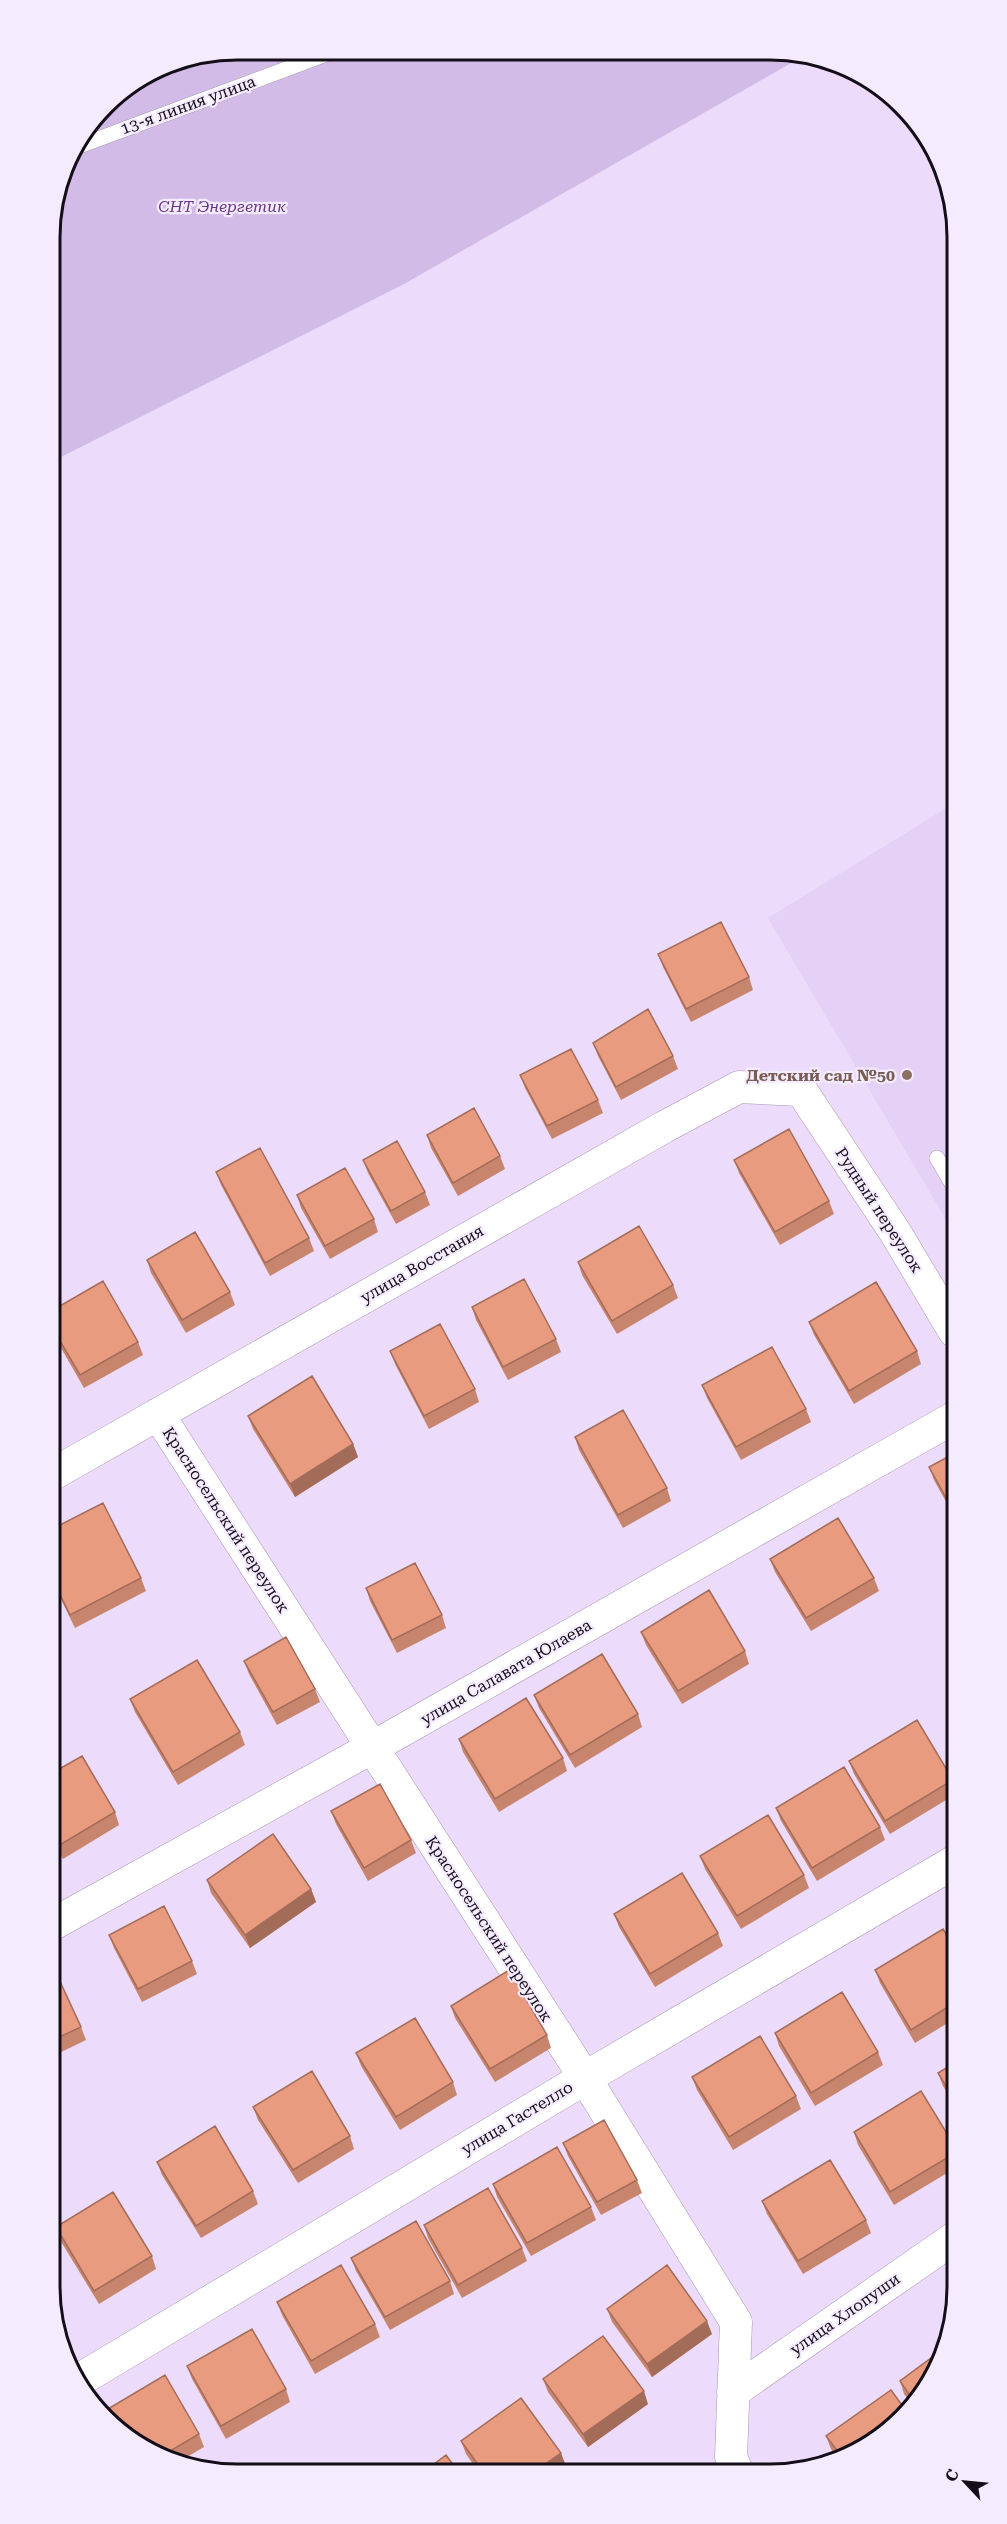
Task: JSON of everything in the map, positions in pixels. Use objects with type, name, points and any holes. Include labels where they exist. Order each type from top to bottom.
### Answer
[{"type":"street","name":"улица Восстания","points":[[60,1470],[664,1127],[739,1087],[801,1090]]},
{"type":"street","name":"Рудный переулок","points":[[801,1090],[895,1232],[947,1319]]},
{"type":"street","name":"Красносельский переулок","points":[[158,1414],[585,2078],[736,2322],[734,2392],[726,2464]]},
{"type":"street","name":"улица Салавата Юлаева","points":[[60,1920],[373,1747],[947,1422]]},
{"type":"street","name":"улица Гастелло","points":[[85,2377],[585,2078],[947,1866]]},
{"type":"street","name":"улица Хлопуши","points":[[734,2392],[947,2243]]},
{"type":"lane","name":"13-я линия улица","points":[[88,143],[310,60]]},
{"type":"lane","points":[[937,1158],[947,1175]]},
{"type":"shaded area","name":"Детский сад №50","points":[[947,808],[947,1221],[768,918]]},
{"type":"green space","name":"СНТ Энергетик","points":[[237,60],[794,62],[404,284],[60,457],[60,226],[66,191],[78,159],[104,120],[120,104],[159,78],[191,66]]},
{"type":"building","points":[[721,922],[749,977],[686,1009],[658,954]]},
{"type":"building","points":[[648,1009],[673,1056],[616,1087],[593,1043]]},
{"type":"building","points":[[571,1049],[598,1100],[547,1126],[520,1075]]},
{"type":"building","points":[[474,1108],[500,1156],[453,1183],[427,1135]]},
{"type":"building","points":[[789,1129],[829,1201],[775,1232],[734,1160]]},
{"type":"building","points":[[397,1141],[425,1192],[391,1211],[363,1160]]},
{"type":"building","points":[[260,1148],[309,1238],[265,1263],[216,1172]]},
{"type":"building","points":[[345,1168],[374,1219],[325,1246],[297,1195]]},
{"type":"building","points":[[639,1226],[673,1285],[612,1321],[578,1262]]},
{"type":"building","points":[[195,1232],[230,1292],[182,1320],[147,1260]]},
{"type":"building","points":[[524,1279],[556,1339],[503,1367],[472,1307]]},
{"type":"building","points":[[103,1281],[138,1342],[80,1375],[60,1341],[60,1306]]},
{"type":"building","points":[[876,1282],[917,1351],[849,1391],[809,1322]]},
{"type":"building","points":[[440,1324],[475,1389],[424,1416],[390,1351]]},
{"type":"building","points":[[772,1347],[806,1409],[736,1447],[702,1385]]},
{"type":"building","points":[[312,1376],[353,1444],[290,1484],[248,1416]]},
{"type":"building","points":[[623,1410],[667,1488],[618,1515],[575,1437]]},
{"type":"building","points":[[947,1457],[947,1500],[929,1467]]},
{"type":"building","points":[[103,1503],[141,1578],[70,1615],[60,1594],[60,1525]]},
{"type":"building","points":[[838,1518],[874,1578],[806,1618],[770,1559]]},
{"type":"building","points":[[415,1563],[442,1615],[392,1640],[366,1588]]},
{"type":"building","points":[[709,1590],[745,1651],[678,1691],[641,1632]]},
{"type":"building","points":[[286,1637],[315,1689],[273,1712],[244,1661]]},
{"type":"building","points":[[602,1654],[638,1714],[570,1755],[534,1695]]},
{"type":"building","points":[[197,1660],[240,1732],[173,1772],[130,1699]]},
{"type":"building","points":[[526,1698],[563,1758],[495,1799],[459,1739]]},
{"type":"building","points":[[917,1720],[947,1770],[947,1784],[885,1821],[849,1761]]},
{"type":"building","points":[[82,1756],[115,1812],[60,1845],[60,1769]]},
{"type":"building","points":[[844,1767],[880,1827],[812,1868],[776,1808]]},
{"type":"building","points":[[380,1784],[411,1840],[364,1868],[331,1811]]},
{"type":"building","points":[[768,1815],[804,1875],[737,1916],[700,1856]]},
{"type":"building","points":[[273,1834],[311,1889],[245,1935],[207,1880]]},
{"type":"building","points":[[682,1873],[718,1933],[650,1974],[614,1914]]},
{"type":"building","points":[[164,1906],[192,1961],[138,1989],[109,1935]]},
{"type":"building","points":[[943,1929],[947,1936],[947,2008],[911,2030],[875,1970]]},
{"type":"building","points":[[509,1970],[547,2035],[490,2069],[451,2006]]},
{"type":"building","points":[[60,1981],[81,2027],[60,2037]]},
{"type":"building","points":[[842,1992],[878,2052],[811,2093],[775,2033]]},
{"type":"building","points":[[415,2018],[453,2082],[396,2117],[356,2053]]},
{"type":"building","points":[[760,2036],[796,2096],[729,2137],[692,2077]]},
{"type":"building","points":[[947,2068],[947,2088],[938,2073]]},
{"type":"building","points":[[312,2071],[350,2136],[293,2170],[253,2107]]},
{"type":"building","points":[[921,2091],[947,2134],[947,2158],[890,2192],[854,2132]]},
{"type":"building","points":[[604,2120],[637,2180],[597,2202],[563,2143]]},
{"type":"building","points":[[215,2126],[253,2191],[196,2226],[157,2162]]},
{"type":"building","points":[[557,2147],[591,2207],[527,2243],[493,2184]]},
{"type":"building","points":[[830,2160],[866,2220],[798,2261],[762,2201]]},
{"type":"building","points":[[488,2188],[522,2248],[458,2285],[424,2225]]},
{"type":"building","points":[[113,2192],[152,2256],[94,2291],[60,2234],[60,2225]]},
{"type":"building","points":[[416,2221],[450,2281],[385,2317],[351,2258]]},
{"type":"building","points":[[341,2265],[375,2324],[311,2361],[277,2302]]},
{"type":"building","points":[[667,2265],[707,2321],[647,2364],[607,2309]]},
{"type":"building","points":[[252,2329],[286,2389],[221,2426],[187,2366]]},
{"type":"building","points":[[603,2336],[644,2391],[583,2434],[543,2379]]},
{"type":"building","points":[[931,2358],[910,2395],[900,2381]]},
{"type":"building","points":[[165,2375],[199,2434],[171,2450],[129,2427],[109,2408]]},
{"type":"building","points":[[891,2390],[902,2405],[887,2420],[868,2434],[837,2450],[826,2436]]},
{"type":"building","points":[[521,2398],[561,2453],[545,2464],[478,2464],[461,2441]]},
{"type":"building","points":[[446,2455],[453,2464],[434,2464]]},
{"type":"place","name":"Детский сад №50","points":[[907,1075]]}]
